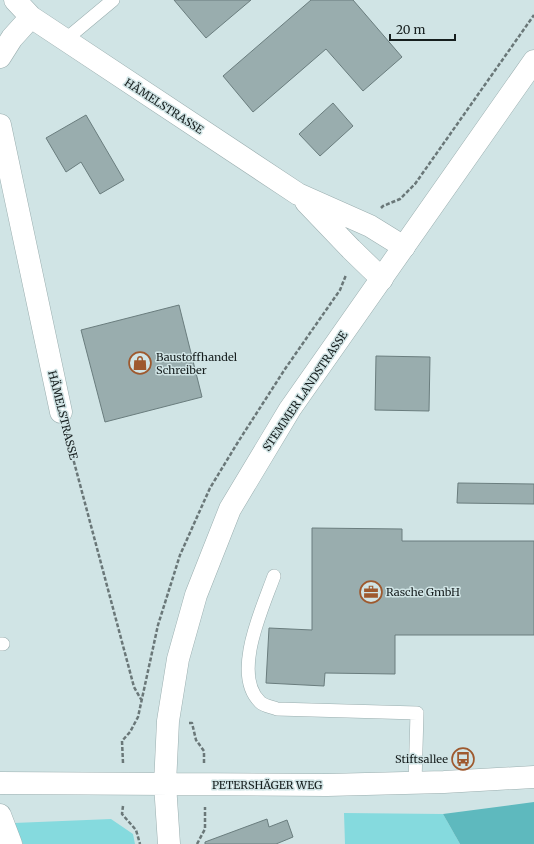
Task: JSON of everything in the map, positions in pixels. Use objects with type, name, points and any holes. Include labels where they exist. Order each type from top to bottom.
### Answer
[{"type":"street","name":"HÄMELSTRASSE","points":[[15,0],[30,17],[298,194],[370,226],[404,247]]},
{"type":"street","points":[[0,57],[12,38],[30,17]]},
{"type":"street","name":"STEMMER LANDSTRASSE","points":[[165,784],[168,722],[178,659],[196,595],[230,509],[290,409],[534,61]]},
{"type":"street","name":"HÄMELSTRASSE","points":[[0,125],[61,412]]},
{"type":"street","name":"HÄMELSTRASSE","points":[[298,194],[382,279]]},
{"type":"street","name":"PETERSHÄGER WEG","points":[[0,783],[327,785],[415,783],[534,777]]},
{"type":"street","points":[[165,784],[169,844]]},
{"type":"street","points":[[0,816],[11,844]]},
{"type":"lane","points":[[65,40],[113,0]]},
{"type":"lane","points":[[274,576],[252,638],[248,665],[251,689],[261,703],[277,709],[417,713],[415,783]]},
{"type":"path","name":"HÄMELSTRASSE","points":[[61,412],[134,687],[142,701]]},
{"type":"shaded area","points":[[534,802],[534,844],[460,844],[443,814]]},
{"type":"shaded area","points":[[344,813],[443,814],[460,844],[345,844]]},
{"type":"shaded area","points":[[111,819],[133,834],[135,844],[23,844],[14,823]]},
{"type":"building","points":[[174,0],[251,0],[206,38]]},
{"type":"building","points":[[311,0],[353,0],[402,57],[363,91],[326,49],[253,112],[223,76]]},
{"type":"building","points":[[333,103],[353,126],[320,156],[299,134]]},
{"type":"building","points":[[86,115],[124,180],[100,194],[81,162],[66,172],[46,138]]},
{"type":"building","points":[[179,305],[202,397],[105,422],[81,330]]},
{"type":"building","points":[[376,356],[430,357],[429,411],[375,410]]},
{"type":"building","points":[[458,483],[534,484],[534,504],[457,503]]},
{"type":"building","points":[[312,528],[402,529],[402,541],[534,541],[534,635],[395,635],[395,674],[325,673],[324,686],[266,683],[269,628],[312,630]]},
{"type":"building","points":[[267,819],[269,827],[287,820],[293,837],[276,844],[205,844],[205,842]]},
{"type":"place","name":"Baustoffhandel Schreiber","points":[[140,363]]},
{"type":"place","name":"Rasche GmbH","points":[[371,592]]},
{"type":"place","name":"Stiftsallee","points":[[463,759]]}]
